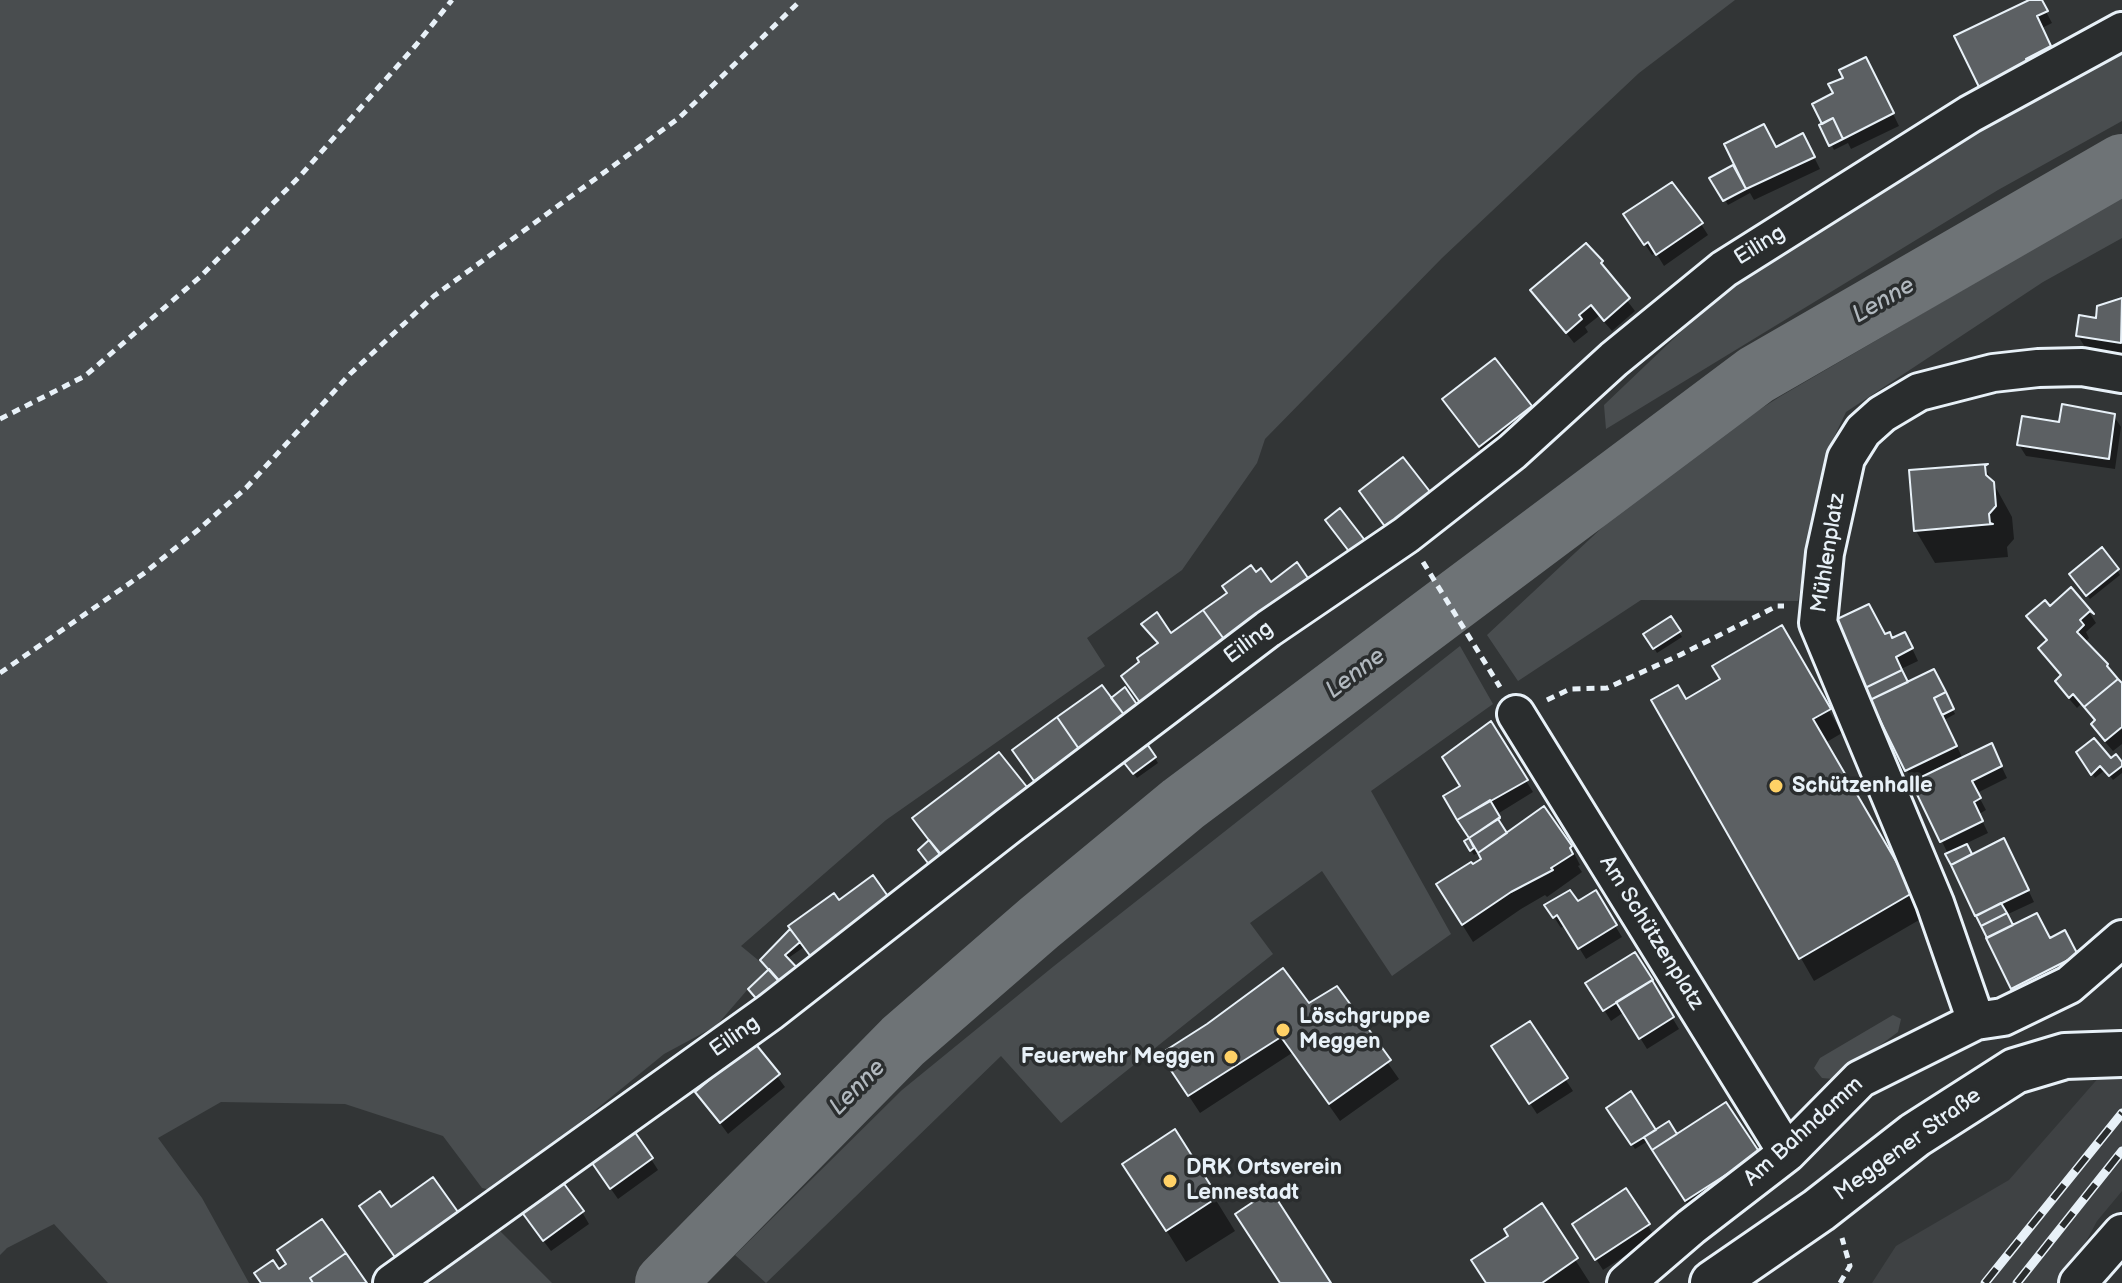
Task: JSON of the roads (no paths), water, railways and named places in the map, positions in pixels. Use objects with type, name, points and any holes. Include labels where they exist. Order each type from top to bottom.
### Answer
[{"type":"main road","name":"Meggener Straße","points":[[1713,1283],[1819,1210],[1915,1135],[2015,1071],[2065,1056],[2118,1053]]},
{"type":"street","name":"Eiling","points":[[392,1283],[770,1012],[1268,629],[1406,535],[1512,452],[1614,359],[1724,269],[1970,114],[2117,33]]},
{"type":"street","name":"Mühlenplatz","points":[[1976,1021],[1935,903],[1818,623],[1825,553],[1846,458],[1863,431],[1882,414],[1919,392],[1993,373],[2038,368],[2082,367],[2122,374]]},
{"type":"street","name":"Am Schützenplatz","points":[[1516,714],[1787,1153]]},
{"type":"street","name":"Am Bahndamm","points":[[1626,1283],[1691,1227],[1787,1153],[1860,1079],[1976,1021],[2003,1017],[2069,985],[2122,939]]},
{"type":"street","points":[[2078,1283],[2122,1233]]},
{"type":"waterway","name":"Lenne","points":[[665,1283],[903,1041],[1183,804],[1756,375],[2122,164]]},
{"type":"railway","points":[[1985,1283],[2122,1113]]},
{"type":"railway","points":[[2017,1283],[2122,1151]]},
{"type":"place","name":"Schützenhalle","points":[[1776,786]]},
{"type":"place","name":"Löschgruppe Meggen","points":[[1283,1030]]},
{"type":"place","name":"Feuerwehr Meggen","points":[[1231,1057]]},
{"type":"place","name":"DRK Ortsverein Lennestadt","points":[[1170,1181]]}]
